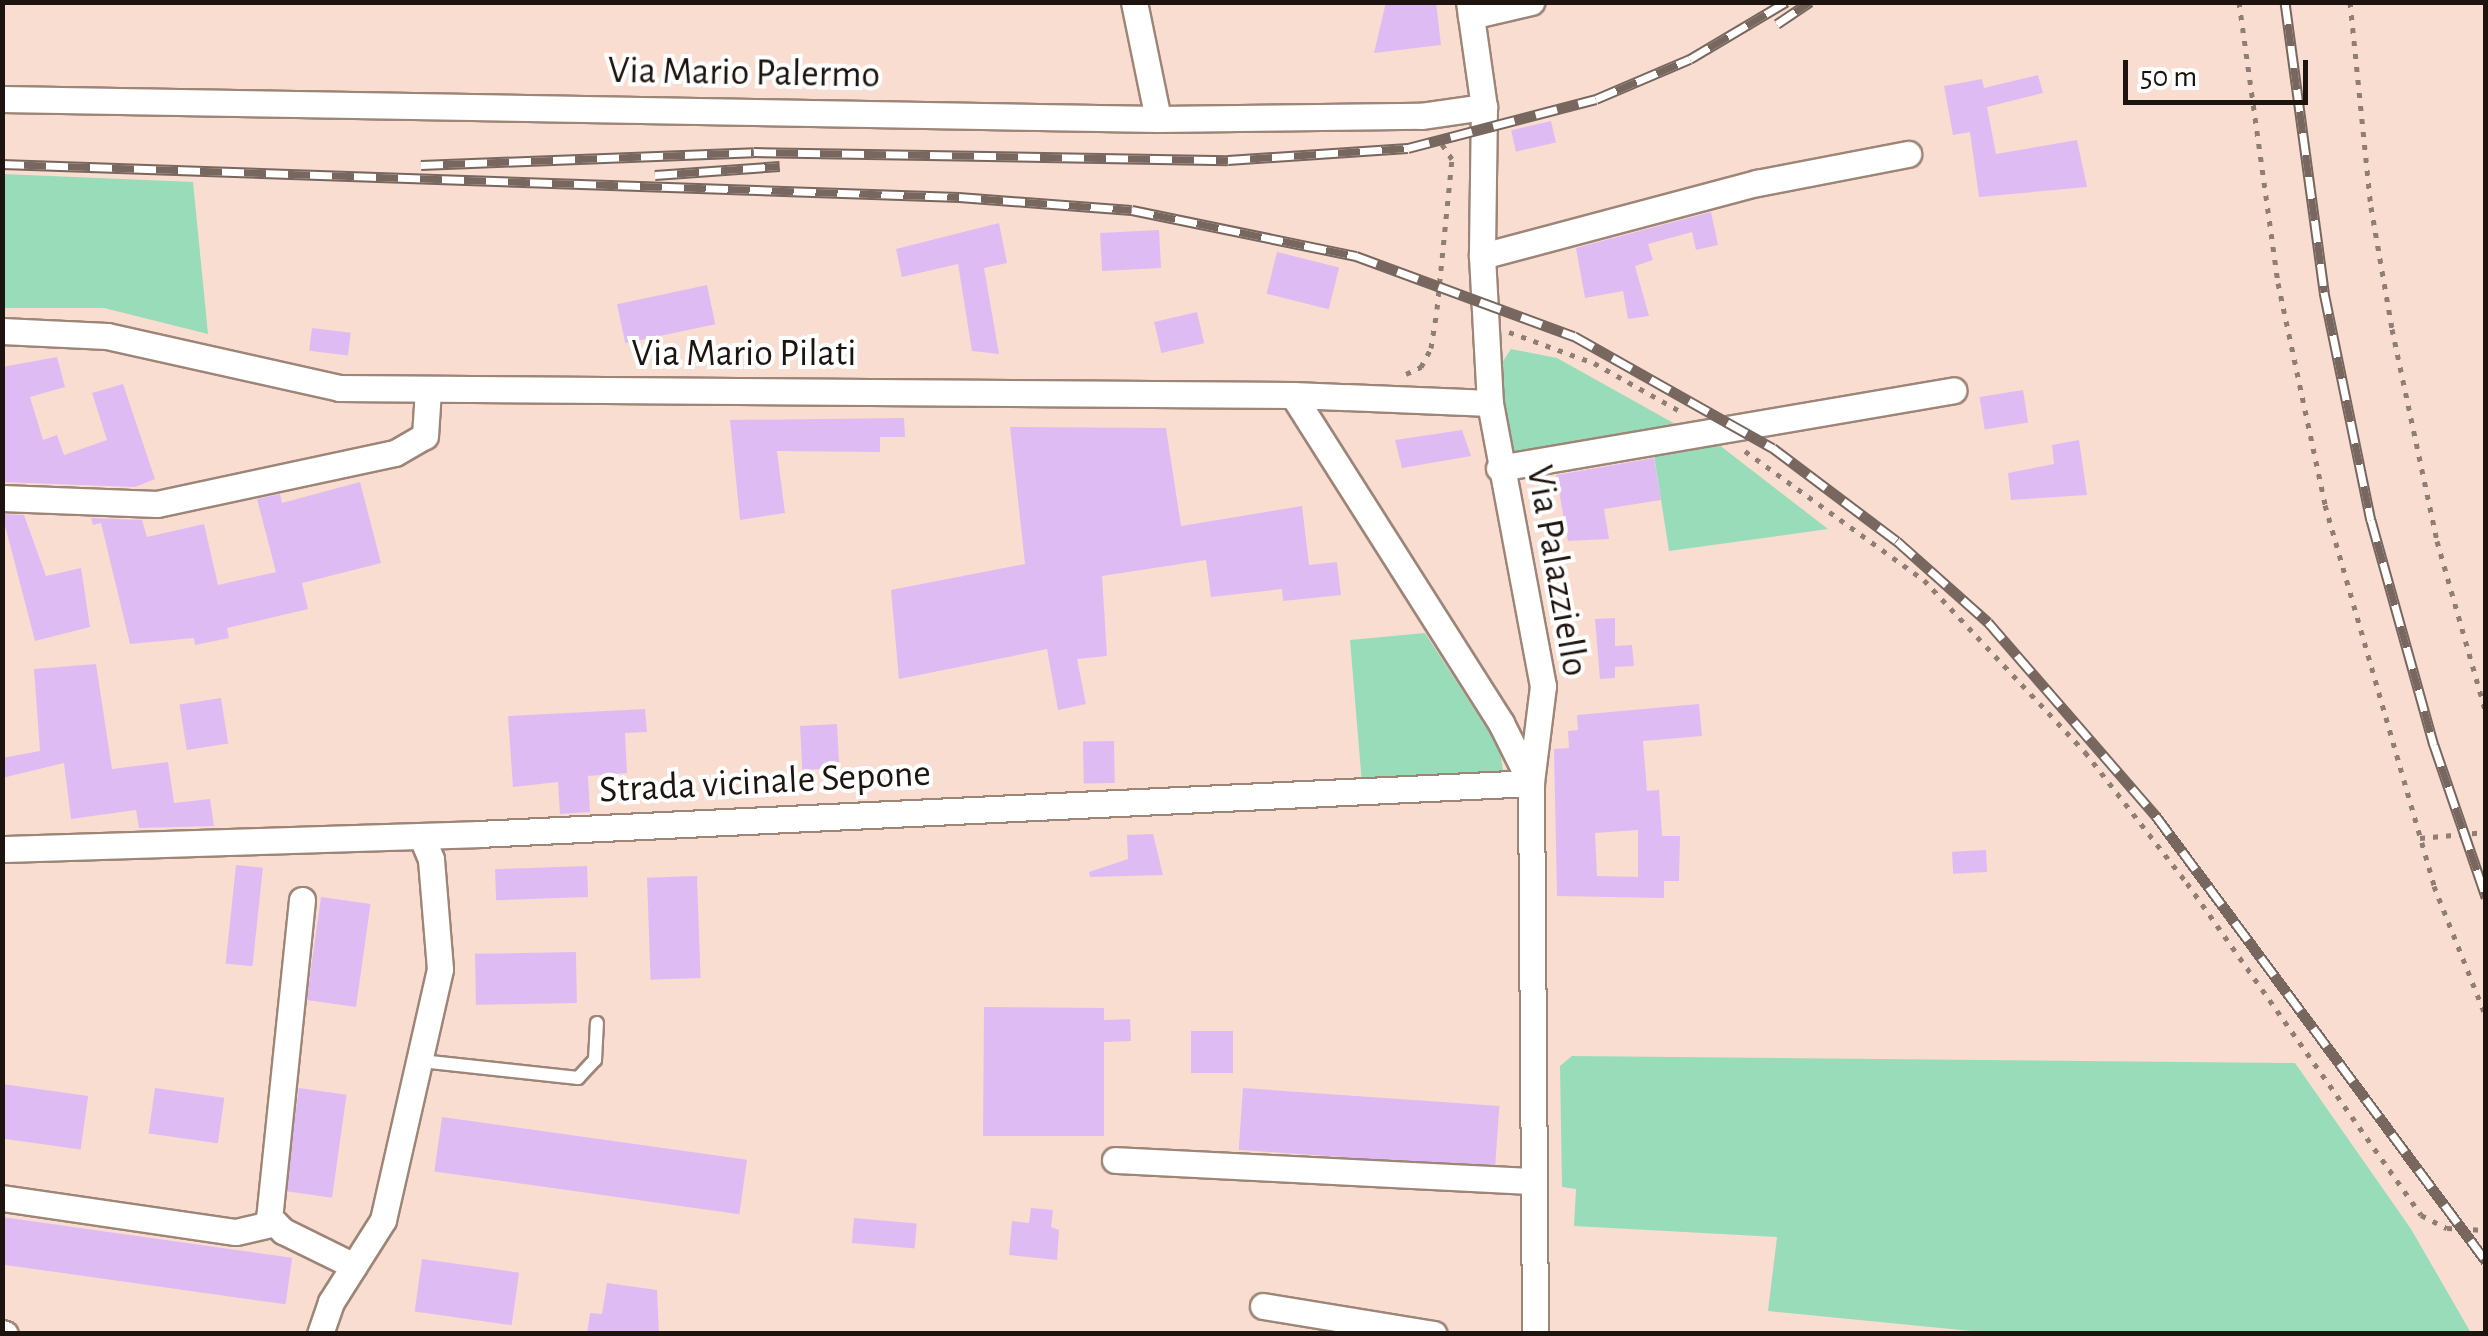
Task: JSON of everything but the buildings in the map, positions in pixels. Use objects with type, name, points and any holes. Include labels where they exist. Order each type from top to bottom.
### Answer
[{"type":"street","points":[[1134,2],[1158,118]]},
{"type":"street","points":[[1470,10],[1531,2]]},
{"type":"street","name":"Via Palazziello","points":[[1470,10],[1484,107],[1482,256],[1490,402],[1499,468],[1540,654],[1531,784],[1535,1334]]},
{"type":"street","name":"Via Mario Palermo","points":[[2,99],[1158,118],[1421,116],[1484,107]]},
{"type":"street","points":[[1482,256],[1757,183],[1908,154]]},
{"type":"street","name":"Via Mario Pilati","points":[[2,332],[107,336],[340,388],[1293,395],[1490,402]]},
{"type":"street","points":[[2,498],[157,504],[394,453],[426,436],[428,390]]},
{"type":"street","points":[[1499,468],[1953,390]]},
{"type":"street","points":[[1293,395],[1502,723],[1531,784]]},
{"type":"street","name":"Strada vicinale Sepone","points":[[2,848],[421,836],[1531,784]]},
{"type":"street","points":[[320,1334],[354,1266],[383,1220],[440,969],[431,858],[421,836]]},
{"type":"street","points":[[275,1224],[267,1200],[302,900]]},
{"type":"street","points":[[1115,1160],[1532,1182]]},
{"type":"street","points":[[2,1198],[236,1232],[275,1224],[354,1266]]},
{"type":"street","points":[[1262,1306],[1434,1334]]},
{"type":"lane","points":[[421,1061],[578,1078],[595,1060],[597,1023]]},
{"type":"path","points":[[2239,2],[2250,112],[2307,432],[2420,838],[2486,1018]]},
{"type":"path","points":[[2350,2],[2370,208],[2392,329],[2436,541],[2486,713]]},
{"type":"path","points":[[1392,376],[1421,367],[1431,348],[1452,159],[1433,133]]},
{"type":"path","points":[[1484,323],[1594,364],[1717,431],[1924,580],[2085,752],[2187,883],[2421,1215],[2447,1228],[2486,1230]]},
{"type":"path","points":[[2420,838],[2486,832]]},
{"type":"green space","points":[[3,174],[193,182],[208,334],[104,308],[3,308]]},
{"type":"green space","points":[[1511,349],[1557,358],[1677,425],[1511,462],[1498,369]]},
{"type":"green space","points":[[1714,441],[1828,529],[1669,551],[1653,449]]},
{"type":"green space","points":[[1425,633],[1500,749],[1503,771],[1495,780],[1362,784],[1350,640]]},
{"type":"green space","points":[[1572,1056],[2295,1063],[2411,1229],[2471,1333],[2002,1334],[1768,1311],[1777,1237],[1574,1226],[1576,1189],[1562,1187],[1560,1066]]},
{"type":"railway","points":[[421,165],[754,152],[1228,160],[1408,148],[1596,99],[1690,59],[1786,2]]},
{"type":"railway","points":[[1777,24],[1810,2]]},
{"type":"railway","points":[[2285,2],[2324,292],[2371,520],[2434,745],[2486,897]]},
{"type":"railway","points":[[2,164],[959,197],[1132,210],[1356,256],[1574,336],[1773,448],[1897,541],[1988,622],[2156,816],[2486,1261]]},
{"type":"railway","points":[[655,175],[780,166]]}]
